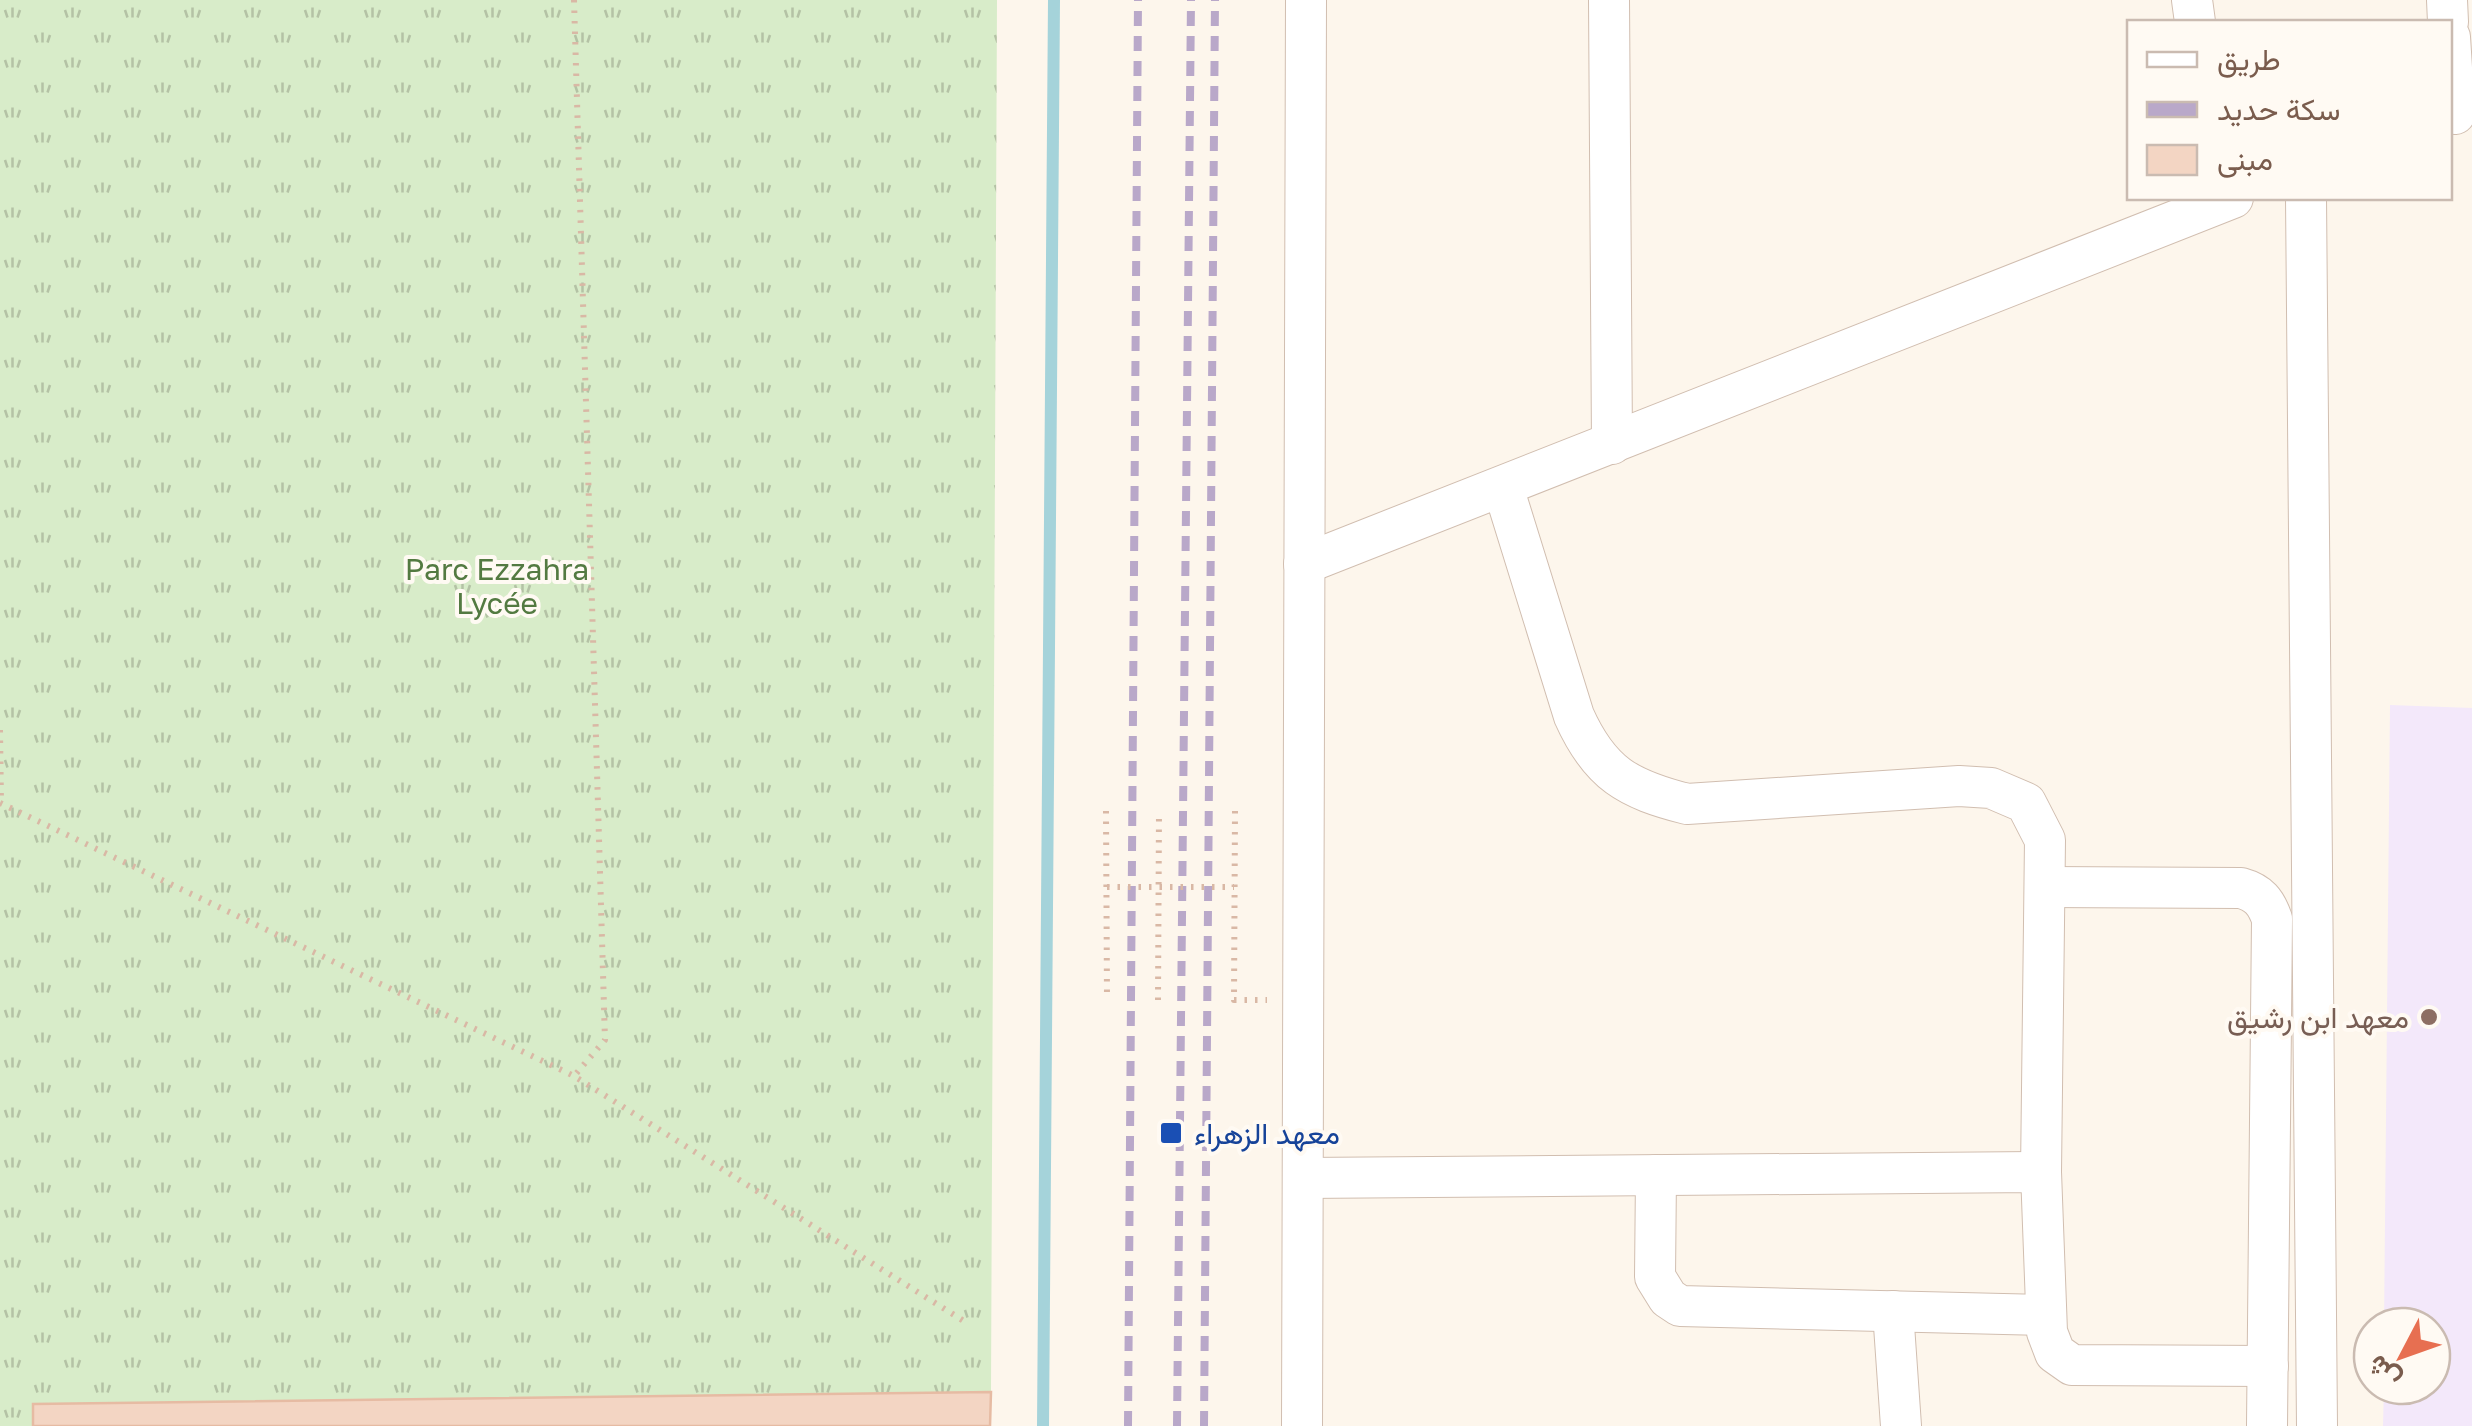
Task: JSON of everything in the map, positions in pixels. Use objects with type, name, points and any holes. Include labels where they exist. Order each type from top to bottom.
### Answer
[{"type":"street","points":[[1302,1426],[1306,0]]},
{"type":"street","points":[[1608,0],[1612,444]]},
{"type":"street","points":[[2452,54],[2459,113]]},
{"type":"street","points":[[1304,564],[2222,200]]},
{"type":"street","points":[[2306,200],[2317,1426]]},
{"type":"street","points":[[1504,486],[1574,716],[1586,743],[1612,774],[1645,794],[1688,804],[1959,786],[1991,788],[2026,803],[2045,840],[2041,1172],[2047,1332],[2055,1353],[2072,1366],[2268,1366]]},
{"type":"street","points":[[2045,887],[2241,888],[2256,892],[2267,905],[2272,919],[2267,1426]]},
{"type":"street","points":[[1302,1178],[2041,1172]]},
{"type":"street","points":[[1656,1175],[1655,1277],[1668,1298],[1680,1306],[2046,1315]]},
{"type":"street","points":[[1893,1311],[1901,1426]]},
{"type":"path","points":[[574,0],[605,1040],[574,1076]]},
{"type":"path","points":[[0,730],[0,803],[574,1076],[967,1323]]},
{"type":"path","points":[[1106,811],[1107,1000]]},
{"type":"path","points":[[1158,1000],[1159,811]]},
{"type":"path","points":[[1234,1000],[1235,811]]},
{"type":"path","points":[[1107,887],[1234,887]]},
{"type":"shaded area","name":"معهد ابن رشيق","points":[[2390,705],[2472,708],[2472,1426],[2383,1426],[2384,1406],[2452,1406],[2452,1306],[2384,1306]]},
{"type":"green space","name":"Parc Ezzahra Lycée","points":[[0,0],[997,0],[991,1392],[34,1404],[33,1426],[0,1426]]},
{"type":"building","points":[[991,1392],[990,1426],[33,1426],[33,1404]]},
{"type":"waterway","points":[[1043,1426],[1054,0]]},
{"type":"railway","points":[[1128,1426],[1138,0]]},
{"type":"railway","points":[[1177,1426],[1191,0]]},
{"type":"railway","points":[[1204,1426],[1215,0]]},
{"type":"place","name":"معهد ابن رشيق","points":[[2429,1017]]},
{"type":"place","name":"معهد الزهراء","points":[[1171,1133]]}]
